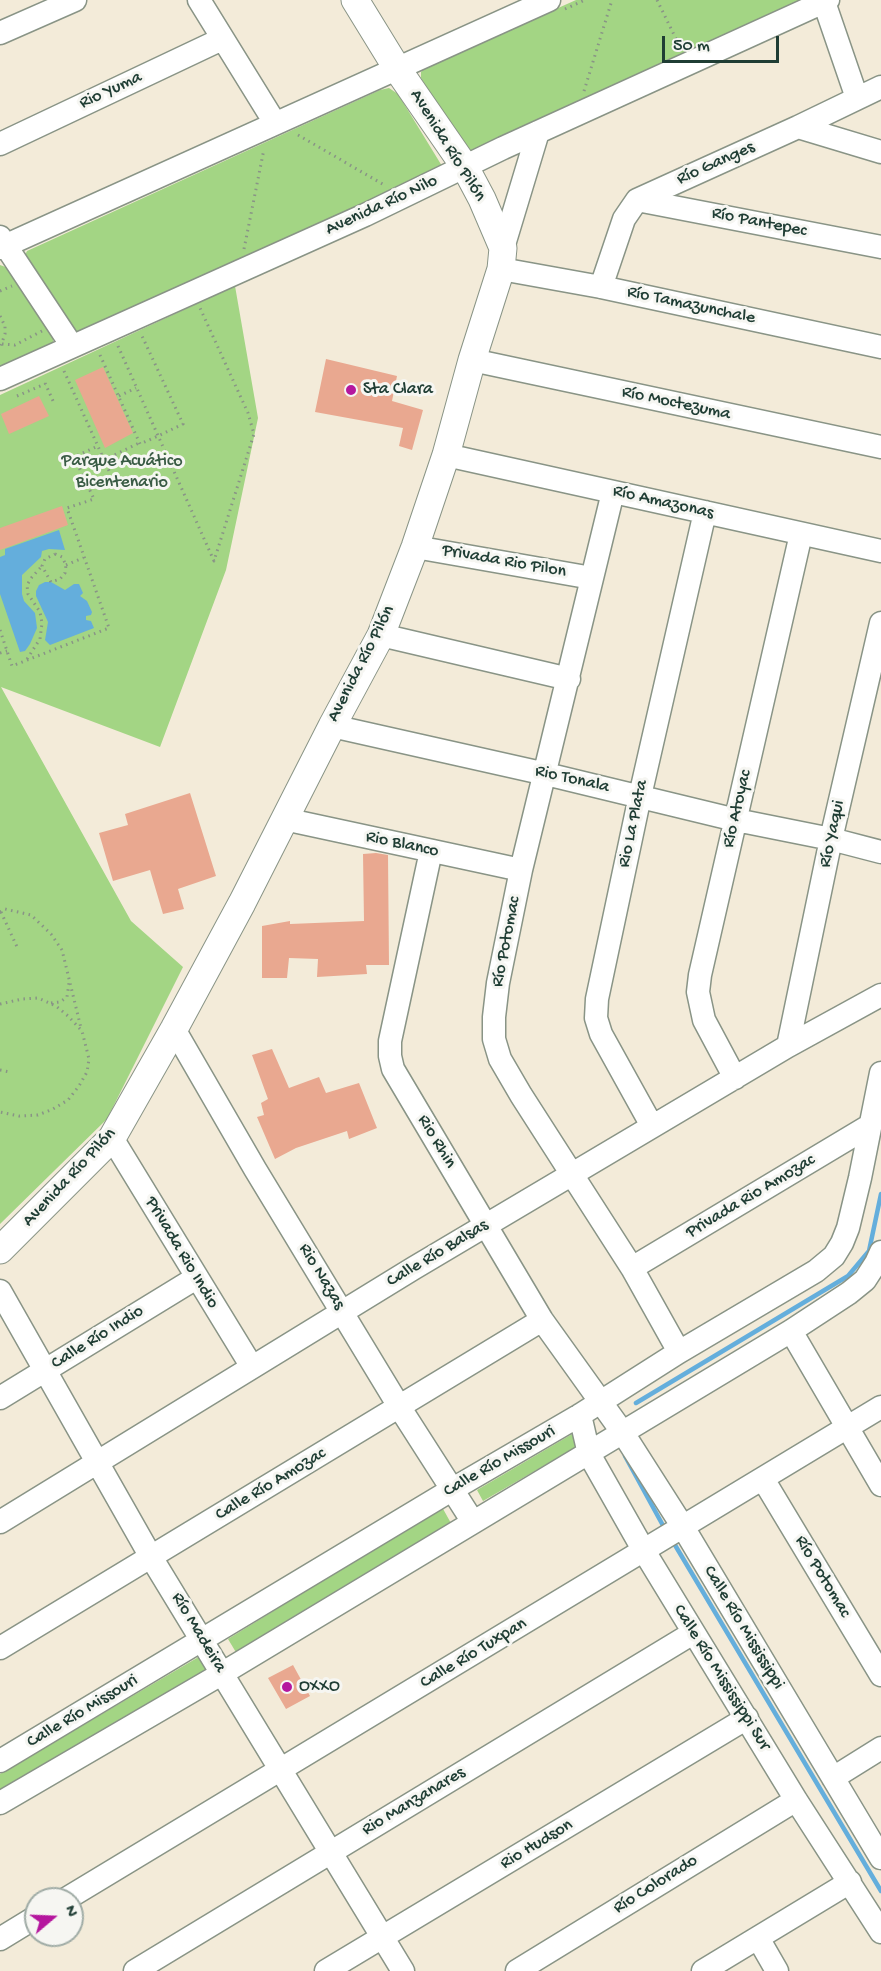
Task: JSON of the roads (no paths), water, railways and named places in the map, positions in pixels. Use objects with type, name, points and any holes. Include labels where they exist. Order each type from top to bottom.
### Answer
[{"type":"main road","name":"Avenida Río Pilón","points":[[0,1250],[112,1138],[242,903],[381,635],[415,547],[446,455],[502,258],[482,199],[465,167],[398,70],[355,0]]},
{"type":"street","points":[[0,33],[75,0]]},
{"type":"street","points":[[198,0],[275,123]]},
{"type":"street","points":[[72,346],[2,244],[398,70],[549,0]]},
{"type":"street","points":[[826,1],[857,98]]},
{"type":"street","name":"Avenida Río Nilo","points":[[0,379],[365,215],[538,132],[826,1]]},
{"type":"street","name":"Rio Yuma","points":[[0,144],[222,39]]},
{"type":"street","name":"Río Ganges","points":[[637,200],[881,87]]},
{"type":"street","points":[[798,127],[881,152]]},
{"type":"street","points":[[502,258],[538,132]]},
{"type":"street","points":[[601,287],[624,219],[637,200]]},
{"type":"street","name":"Río Pantepec","points":[[637,200],[881,247]]},
{"type":"street","name":"Río Tamazunchale","points":[[502,258],[601,287],[881,347]]},
{"type":"street","name":"Río Moctezuma","points":[[472,360],[881,447]]},
{"type":"street","name":"Río Amazonas","points":[[446,455],[881,551]]},
{"type":"street","name":"Río Potomac","points":[[614,492],[521,870],[498,983],[494,1039],[500,1059],[632,1268],[679,1352]]},
{"type":"street","name":"Rio La Plata","points":[[652,1126],[615,1061],[596,1018],[597,999],[640,796],[705,512]]},
{"type":"street","name":"Río Atoyac","points":[[735,1078],[704,1020],[698,992],[700,975],[801,534]]},
{"type":"street","name":"Privada Rio Pilon","points":[[415,547],[592,578]]},
{"type":"street","name":"Río Yaqui","points":[[788,1046],[831,839],[881,623]]},
{"type":"street","points":[[381,635],[569,679]]},
{"type":"street","name":"Rio Tonala","points":[[332,726],[881,852]]},
{"type":"street","name":"Rio Blanco","points":[[284,819],[521,870]]},
{"type":"street","name":"Rio Rhin","points":[[431,851],[390,1041],[390,1056],[399,1082],[542,1320],[600,1401]]},
{"type":"street","name":"Calle Río Balsas","points":[[0,1522],[571,1174],[788,1046],[881,995]]},
{"type":"street","name":"Rio Nazas","points":[[174,1029],[400,1408],[473,1522]]},
{"type":"street","name":"Calle Río Missouri","points":[[0,1761],[580,1415],[679,1352],[816,1271],[834,1256],[848,1228],[881,1073]]},
{"type":"street","name":"Privada Rio Amozac","points":[[632,1268],[869,1126]]},
{"type":"street","name":"Privada Rio Indio","points":[[112,1138],[252,1367]]},
{"type":"street","name":"Calle Río Missouri","points":[[0,1803],[223,1673],[791,1331],[865,1280],[881,1252]]},
{"type":"street","name":"Calle Río Indio","points":[[0,1398],[196,1278]]},
{"type":"street","name":"Río Madeira","points":[[0,1291],[152,1557],[403,1971]]},
{"type":"street","name":"Calle Río Amozac","points":[[0,1648],[542,1320]]},
{"type":"street","points":[[791,1331],[881,1485]]},
{"type":"street","name":"Calle Río Mississippi","points":[[600,1401],[623,1433],[677,1531],[881,1858]]},
{"type":"street","name":"Calle Río Tuxpan","points":[[84,1888],[881,1407]]},
{"type":"street","name":"Calle Río Mississippi Sur","points":[[580,1415],[590,1454],[647,1549],[693,1633],[881,1932]]},
{"type":"street","name":"Río Potomac","points":[[763,1479],[881,1675]]},
{"type":"street","name":"Rio Manzanares","points":[[135,1971],[693,1633]]},
{"type":"street","name":"Rio Hudson","points":[[326,1971],[747,1718]]},
{"type":"street","points":[[833,1778],[881,1748]]},
{"type":"street","name":"Río Colorado","points":[[521,1970],[796,1800]]},
{"type":"street","points":[[703,1971],[850,1882]]},
{"type":"street","points":[[0,1939],[24,1924]]},
{"type":"street","points":[[758,1938],[777,1971]]},
{"type":"water","points":[[59,530],[65,550],[42,551],[41,557],[22,575],[22,594],[24,601],[35,613],[37,628],[30,644],[25,651],[20,652],[0,594],[0,557],[5,555],[5,549]]},
{"type":"water","points":[[51,582],[65,590],[74,584],[79,584],[83,593],[80,596],[87,601],[92,612],[91,615],[86,616],[86,620],[91,621],[94,628],[50,645],[45,640],[48,622],[36,596],[39,585]]},
{"type":"waterway","points":[[636,1403],[848,1276],[869,1251],[881,1194]]},
{"type":"waterway","points":[[625,1456],[666,1531]]},
{"type":"waterway","points":[[672,1540],[881,1891]]},
{"type":"place","name":"Sta Clara","points":[[351,390]]},
{"type":"place","name":"OXXO","points":[[287,1687]]},
{"type":"park label","name":"Parque Acuático Bicentenario","points":[[122,472]]}]
